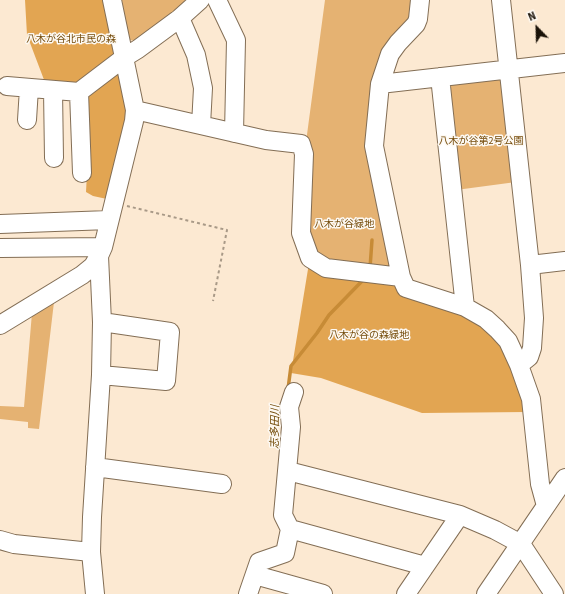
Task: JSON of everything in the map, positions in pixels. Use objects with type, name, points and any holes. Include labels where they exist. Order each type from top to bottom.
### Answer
[{"type":"street","points":[[95,594],[92,552],[92,517],[101,375],[101,252],[134,121],[134,110],[125,57],[112,0]]},
{"type":"street","points":[[7,86],[79,92],[180,18],[200,0]]},
{"type":"street","points":[[217,0],[236,40],[234,133]]},
{"type":"street","points":[[420,0],[416,24],[390,54],[380,84],[374,146],[402,277],[406,288],[465,307],[486,319],[508,341],[519,365],[531,400],[540,484],[546,506]]},
{"type":"street","points":[[500,0],[530,265],[534,318],[532,348],[529,357],[519,365]]},
{"type":"street","points":[[180,18],[196,56],[203,88],[201,125]]},
{"type":"street","points":[[380,84],[565,63]]},
{"type":"street","points":[[440,77],[465,307]]},
{"type":"street","points":[[27,120],[29,88]]},
{"type":"street","points":[[53,90],[54,158]]},
{"type":"street","points":[[79,92],[82,173]]},
{"type":"street","points":[[134,110],[266,140],[301,144],[304,154],[301,234],[310,258],[326,268],[402,277]]},
{"type":"street","points":[[0,224],[111,211]]},
{"type":"street","points":[[0,248],[101,252]]},
{"type":"street","points":[[0,325],[82,275],[93,266],[101,252]]},
{"type":"street","points":[[530,265],[565,261]]},
{"type":"street","points":[[101,375],[166,381],[170,332],[102,322]]},
{"type":"street","points":[[248,594],[256,575],[259,562],[285,553],[290,529],[283,515],[291,426],[289,407],[294,392]]},
{"type":"street","points":[[95,467],[222,484]]},
{"type":"street","points":[[288,471],[460,515],[521,544],[554,594]]},
{"type":"street","points":[[486,594],[565,478]]},
{"type":"street","points":[[406,594],[460,515]]},
{"type":"street","points":[[290,529],[425,566]]},
{"type":"street","points":[[0,540],[14,544],[92,552]]},
{"type":"street","points":[[256,575],[323,594]]},
{"type":"path","points":[[111,211],[227,230],[214,301]]},
{"type":"green space","name":"八木が谷北市民の森","points":[[25,0],[103,0],[126,104],[125,118],[107,199],[93,196],[86,192],[87,173],[84,97],[46,85],[27,35]]},
{"type":"green space","points":[[122,0],[193,0],[139,41],[128,40]]},
{"type":"green space","name":"八木が谷緑地","points":[[325,0],[414,0],[413,17],[374,88],[390,268],[329,262],[314,255],[305,232],[306,142]]},
{"type":"green space","name":"八木が谷第2号公園","points":[[500,74],[516,182],[456,190],[448,80]]},
{"type":"green space","name":"八木が谷の森緑地","points":[[309,263],[396,283],[455,309],[493,330],[509,356],[527,412],[422,413],[321,378],[291,373]]},
{"type":"green space","points":[[54,302],[39,429],[28,428],[28,422],[0,419],[0,406],[24,407],[32,313]]},
{"type":"waterway","name":"志多田川","points":[[370,268],[372,240]]},
{"type":"waterway","name":"志多田川","points":[[288,389],[291,366],[329,315],[365,278]]}]
